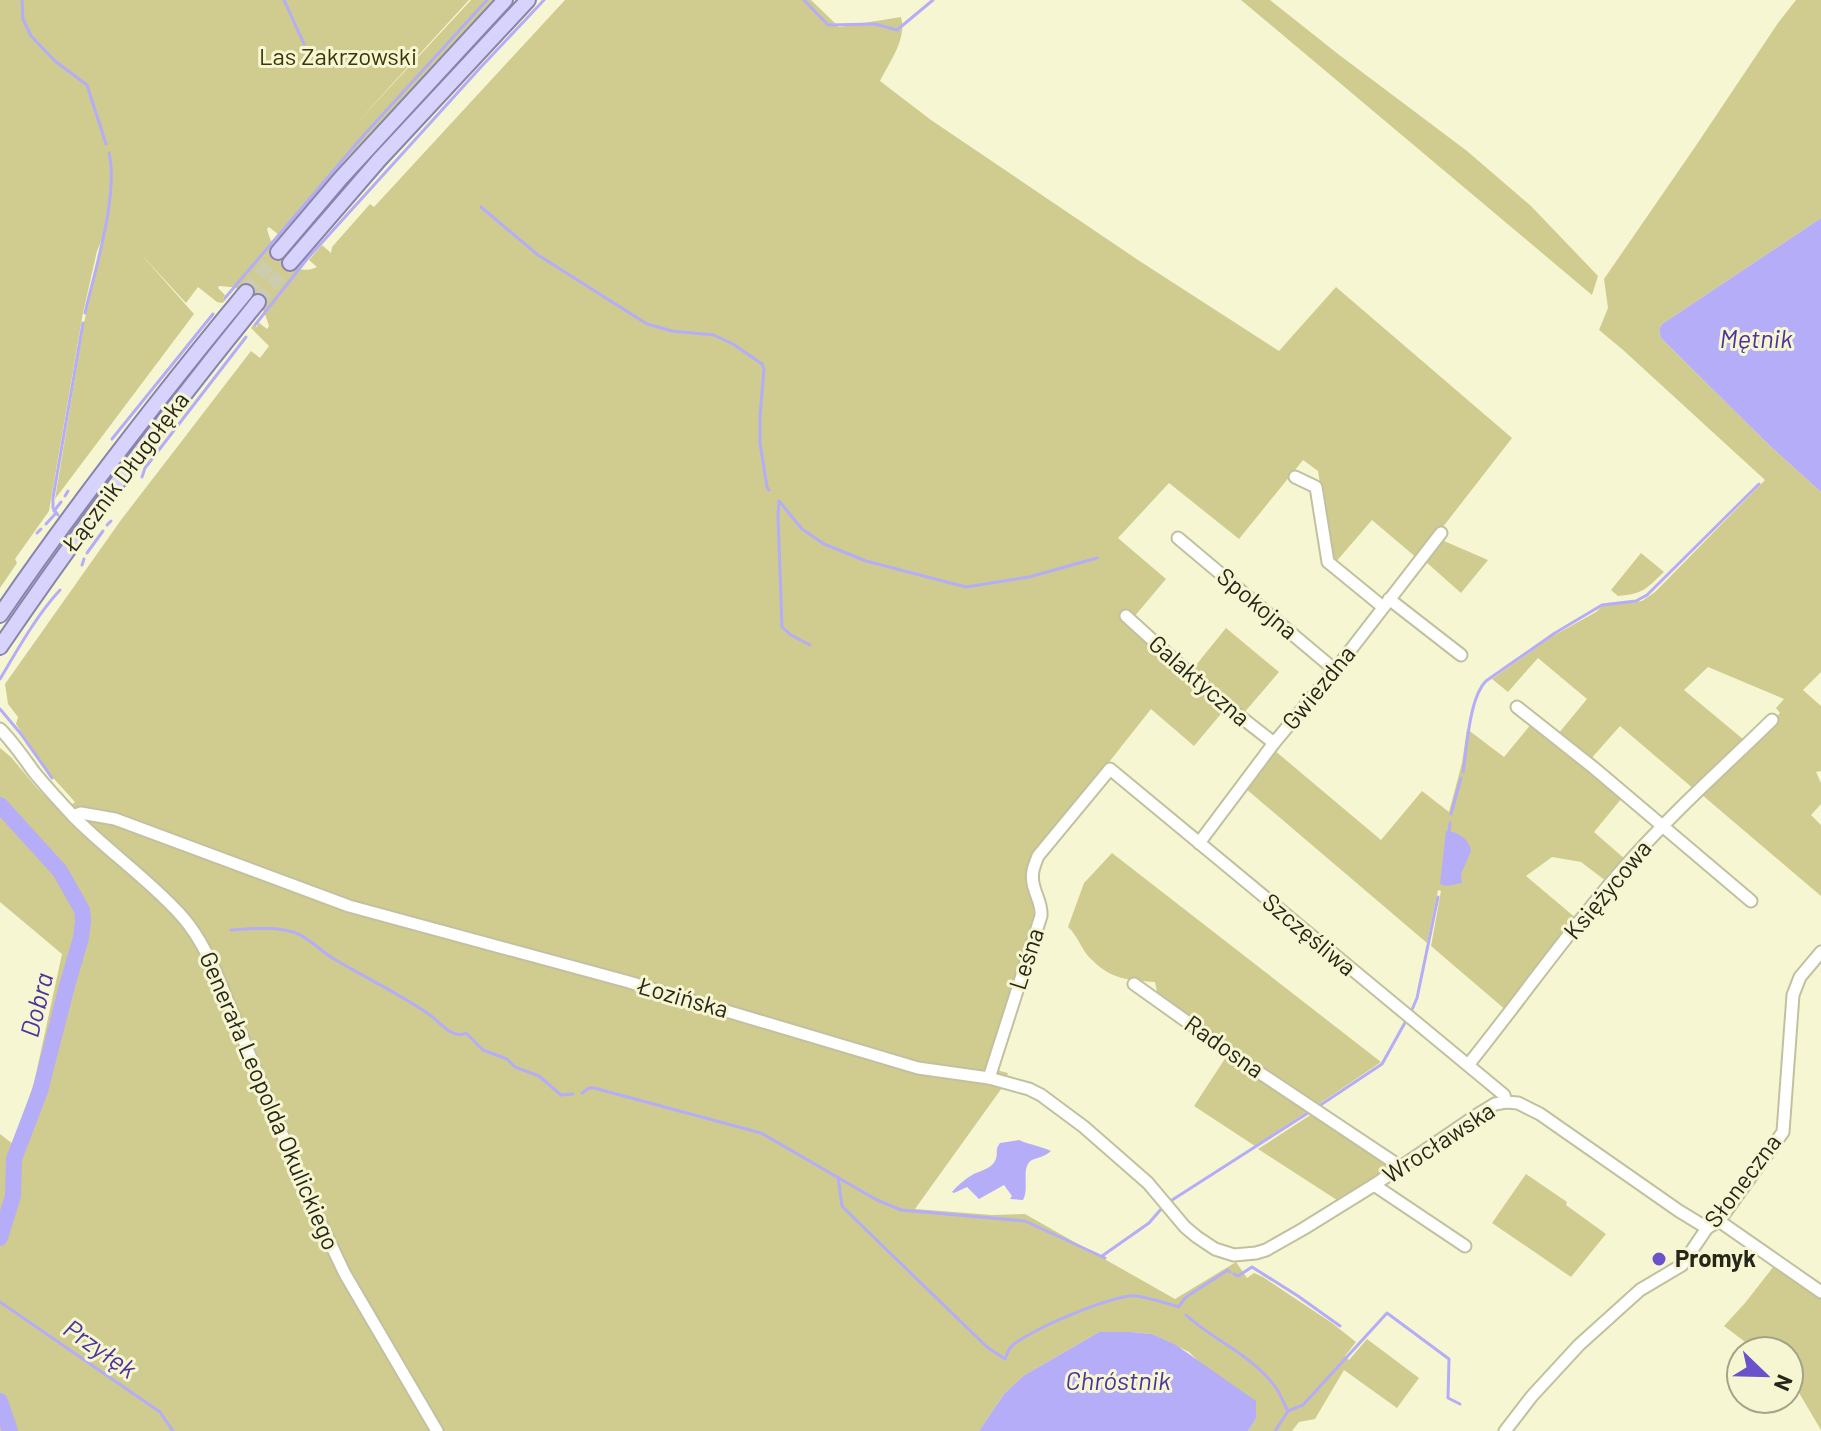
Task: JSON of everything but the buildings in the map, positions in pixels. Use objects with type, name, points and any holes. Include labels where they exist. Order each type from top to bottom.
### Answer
[{"type":"main road","points":[[278,252],[505,0]]},
{"type":"main road","points":[[290,263],[379,160],[528,0]]},
{"type":"main road","name":"Łącznik Długołęka","points":[[0,615],[102,474],[246,292]]},
{"type":"main road","name":"Łącznik Długołęka","points":[[0,647],[114,486],[258,302]]},
{"type":"street","points":[[1295,477],[1316,487],[1328,562],[1461,655]]},
{"type":"street","name":"Gwiezdna","points":[[1199,843],[1274,743],[1441,533]]},
{"type":"street","name":"Spokojna","points":[[1178,538],[1335,670]]},
{"type":"street","name":"Galaktyczna","points":[[1126,616],[1214,696],[1274,743]]},
{"type":"street","name":"Księżycowa","points":[[1468,1065],[1594,903],[1663,826],[1517,707]]},
{"type":"street","points":[[1751,901],[1663,826],[1772,720]]},
{"type":"street","name":"Generała Leopolda Okulickiego","points":[[0,729],[73,816],[181,915],[206,951],[305,1190],[345,1274],[437,1431]]},
{"type":"street","name":"Szczęśliwa","points":[[1110,769],[1504,1095],[1506,1102]]},
{"type":"street","name":"Leśna","points":[[989,1078],[1041,916],[1042,906],[1033,885],[1032,870],[1038,856],[1110,769]]},
{"type":"street","name":"Łozińska","points":[[73,816],[87,813],[150,830],[349,906],[629,982],[918,1068],[1010,1083],[1041,1095],[1084,1127],[1148,1183],[1185,1227],[1207,1245],[1222,1253],[1248,1255]]},
{"type":"street","name":"Słoneczna","points":[[1505,1431],[1579,1345],[1640,1290],[1682,1265],[1707,1228],[1719,1221],[1783,1132],[1793,995],[1800,977],[1821,952]]},
{"type":"street","name":"Radosna","points":[[1134,984],[1245,1063],[1401,1167]]},
{"type":"street","name":"Wrocławska","points":[[1248,1255],[1266,1250],[1374,1185],[1477,1115],[1495,1104],[1506,1102],[1518,1103],[1540,1114],[1707,1228]]},
{"type":"street","points":[[1374,1185],[1465,1246]]},
{"type":"street","points":[[1719,1221],[1821,1292]]},
{"type":"green space","name":"Las Zakrzowski","points":[[0,0],[469,0],[353,127],[471,0],[493,0],[275,243],[279,235],[269,227],[267,229],[273,245],[284,260],[299,269],[308,270],[317,267],[309,260],[322,245],[331,253],[332,247],[370,204],[374,207],[565,0],[811,0],[839,27],[901,17],[900,42],[880,81],[931,120],[1279,351],[1336,287],[1512,438],[1418,559],[1372,520],[1335,563],[1332,560],[1318,471],[1303,460],[1239,539],[1169,483],[1118,538],[1166,579],[1128,624],[1225,709],[1194,746],[1151,709],[1034,857],[1037,916],[989,1068],[1008,1073],[1004,1085],[915,1209],[992,1215],[1025,1214],[1175,1299],[1236,1262],[1247,1278],[1254,1273],[1263,1277],[1356,1342],[1345,1356],[1349,1360],[1367,1339],[1419,1378],[1397,1408],[1344,1370],[1315,1419],[1299,1422],[1292,1431],[1248,1431],[1256,1419],[1189,1352],[1152,1334],[1099,1332],[1023,1376],[1004,1394],[979,1431],[0,1431],[0,1134],[13,1144],[34,1083],[62,954],[0,902],[0,748],[62,813],[75,802],[45,769],[16,724],[18,717],[8,704],[5,684],[121,520],[251,351],[260,358],[269,346],[251,328],[253,325],[257,327],[258,322],[267,329],[269,326],[258,301],[238,289],[219,286],[226,300],[222,303],[198,287],[186,303],[139,252],[194,314],[55,499],[84,323],[103,237],[83,313],[49,511],[15,559],[17,563],[0,588]]},
{"type":"green space","points":[[1241,0],[1270,0],[1467,151],[1531,206],[1598,276],[1592,295]]},
{"type":"green space","points":[[1796,0],[1821,0],[1821,218],[1662,324],[1659,330],[1661,338],[1821,492],[1821,672],[1803,690],[1821,706],[1821,771],[1816,772],[1821,783],[1821,804],[1811,815],[1821,825],[1821,896],[1701,794],[1780,713],[1776,708],[1784,699],[1708,667],[1684,690],[1744,740],[1695,790],[1620,726],[1590,760],[1558,734],[1587,699],[1538,658],[1508,692],[1492,679],[1602,606],[1642,601],[1655,592],[1765,480],[1599,330],[1608,308],[1604,279]]},
{"type":"green space","points":[[1444,541],[1488,560],[1461,593],[1425,561]]},
{"type":"green space","points":[[1641,553],[1664,572],[1644,590],[1618,596],[1611,590]]},
{"type":"green space","points":[[1226,628],[1279,672],[1243,714],[1192,670]]},
{"type":"green space","points":[[1532,723],[1622,798],[1594,832],[1626,860],[1606,881],[1581,862],[1552,857],[1526,876],[1577,919],[1507,1011],[1431,946],[1441,891],[1438,890],[1427,943],[1245,788],[1274,750],[1381,840],[1422,791],[1449,812],[1467,729],[1504,757]]},
{"type":"green space","points":[[1112,853],[1381,1062],[1316,1106],[1163,1000],[1155,982],[1120,978],[1105,971],[1087,954],[1068,927],[1084,883]]},
{"type":"green space","points":[[1228,1054],[1311,1109],[1255,1146],[1194,1106]]},
{"type":"green space","points":[[1315,1112],[1395,1166],[1340,1202],[1258,1149]]},
{"type":"green space","points":[[1526,1174],[1606,1234],[1571,1277],[1492,1223]]},
{"type":"green space","points":[[1774,1266],[1821,1295],[1821,1430],[1805,1403],[1805,1335],[1736,1335],[1724,1326]]},
{"type":"water","name":"Mętnik","points":[[1821,218],[1821,492],[1661,338],[1659,330],[1662,324]]},
{"type":"water","points":[[1446,831],[1463,837],[1471,851],[1461,874],[1462,883],[1447,886],[1440,884]]},
{"type":"water","points":[[1019,1140],[1051,1151],[1028,1163],[1023,1200],[1010,1199],[1012,1196],[1004,1185],[979,1199],[967,1187],[952,1192],[969,1177],[993,1164],[1000,1143]]},
{"type":"water","name":"Chróstnik","points":[[1099,1332],[1152,1334],[1176,1345],[1256,1401],[1256,1419],[1248,1431],[979,1431],[1004,1394],[1023,1376]]},
{"type":"waterway","points":[[22,0],[23,19],[31,36],[55,61],[87,85],[106,144]]},
{"type":"waterway","points":[[284,0],[304,44]]},
{"type":"waterway","points":[[225,298],[363,136],[487,0]]},
{"type":"waterway","points":[[255,325],[307,259],[544,0]]},
{"type":"waterway","points":[[804,0],[828,25],[875,24],[897,30],[933,0]]},
{"type":"waterway","points":[[85,313],[108,210],[111,189],[109,153]]},
{"type":"waterway","points":[[481,207],[538,255],[647,324],[672,331],[714,335],[762,364],[760,443],[769,490]]},
{"type":"waterway","points":[[112,439],[213,314]]},
{"type":"waterway","points":[[58,515],[53,508],[53,498],[83,323]]},
{"type":"waterway","points":[[142,477],[145,468],[246,337]]},
{"type":"waterway","points":[[1463,772],[1472,711],[1486,681],[1602,605],[1636,601],[1647,595],[1759,484]]},
{"type":"waterway","points":[[65,496],[68,491]]},
{"type":"waterway","points":[[779,501],[802,529],[824,544],[866,561],[966,587],[1029,577],[1097,558]]},
{"type":"waterway","points":[[779,501],[782,627],[810,645]]},
{"type":"waterway","points":[[54,511],[61,502]]},
{"type":"waterway","points":[[46,524],[56,513]]},
{"type":"waterway","points":[[107,525],[111,521]]},
{"type":"waterway","points":[[37,533],[41,529]]},
{"type":"waterway","points":[[87,553],[103,531]]},
{"type":"waterway","points":[[82,565],[84,559]]},
{"type":"waterway","points":[[0,679],[35,622],[60,590]]},
{"type":"waterway","points":[[0,709],[52,778]]},
{"type":"waterway","points":[[1451,814],[1461,778]]},
{"type":"waterway","name":"Dobra","points":[[0,805],[60,871],[82,910],[83,921],[40,1091],[14,1159],[13,1196],[0,1238]]},
{"type":"waterway","points":[[1449,831],[1450,823]]},
{"type":"waterway","points":[[1411,1012],[1417,998],[1438,897]]},
{"type":"waterway","points":[[231,930],[270,928],[298,934],[334,959],[419,1007],[452,1032],[466,1033],[483,1050],[539,1076],[561,1095],[573,1094]]},
{"type":"waterway","points":[[1319,1106],[1382,1064],[1407,1019]]},
{"type":"waterway","points":[[582,1093],[594,1088],[761,1133],[875,1199],[901,1210],[1025,1221],[1105,1258]]},
{"type":"waterway","points":[[1169,1202],[1311,1111]]},
{"type":"waterway","points":[[838,1177],[842,1206],[987,1347],[1005,1359],[1010,1348],[1032,1333],[1110,1301],[1136,1296],[1179,1307]]},
{"type":"waterway","points":[[1102,1256],[1149,1223],[1162,1208]]},
{"type":"waterway","points":[[1234,1274],[1238,1276],[1252,1267],[1340,1326]]},
{"type":"waterway","points":[[1179,1306],[1186,1297],[1228,1270],[1230,1272]]},
{"type":"waterway","name":"Przyłęk","points":[[0,1302],[160,1412],[173,1431]]},
{"type":"waterway","points":[[1288,1411],[1303,1405],[1387,1313],[1449,1359],[1448,1398],[1460,1404]]},
{"type":"waterway","points":[[1186,1315],[1267,1376],[1288,1411],[1275,1431]]},
{"type":"waterway","name":"Dobra","points":[[0,1401],[10,1431]]},
{"type":"tunnel","points":[[246,292],[278,252]]},
{"type":"tunnel","points":[[258,302],[290,263]]},
{"type":"place","name":"Promyk","points":[[1659,1259]]}]
